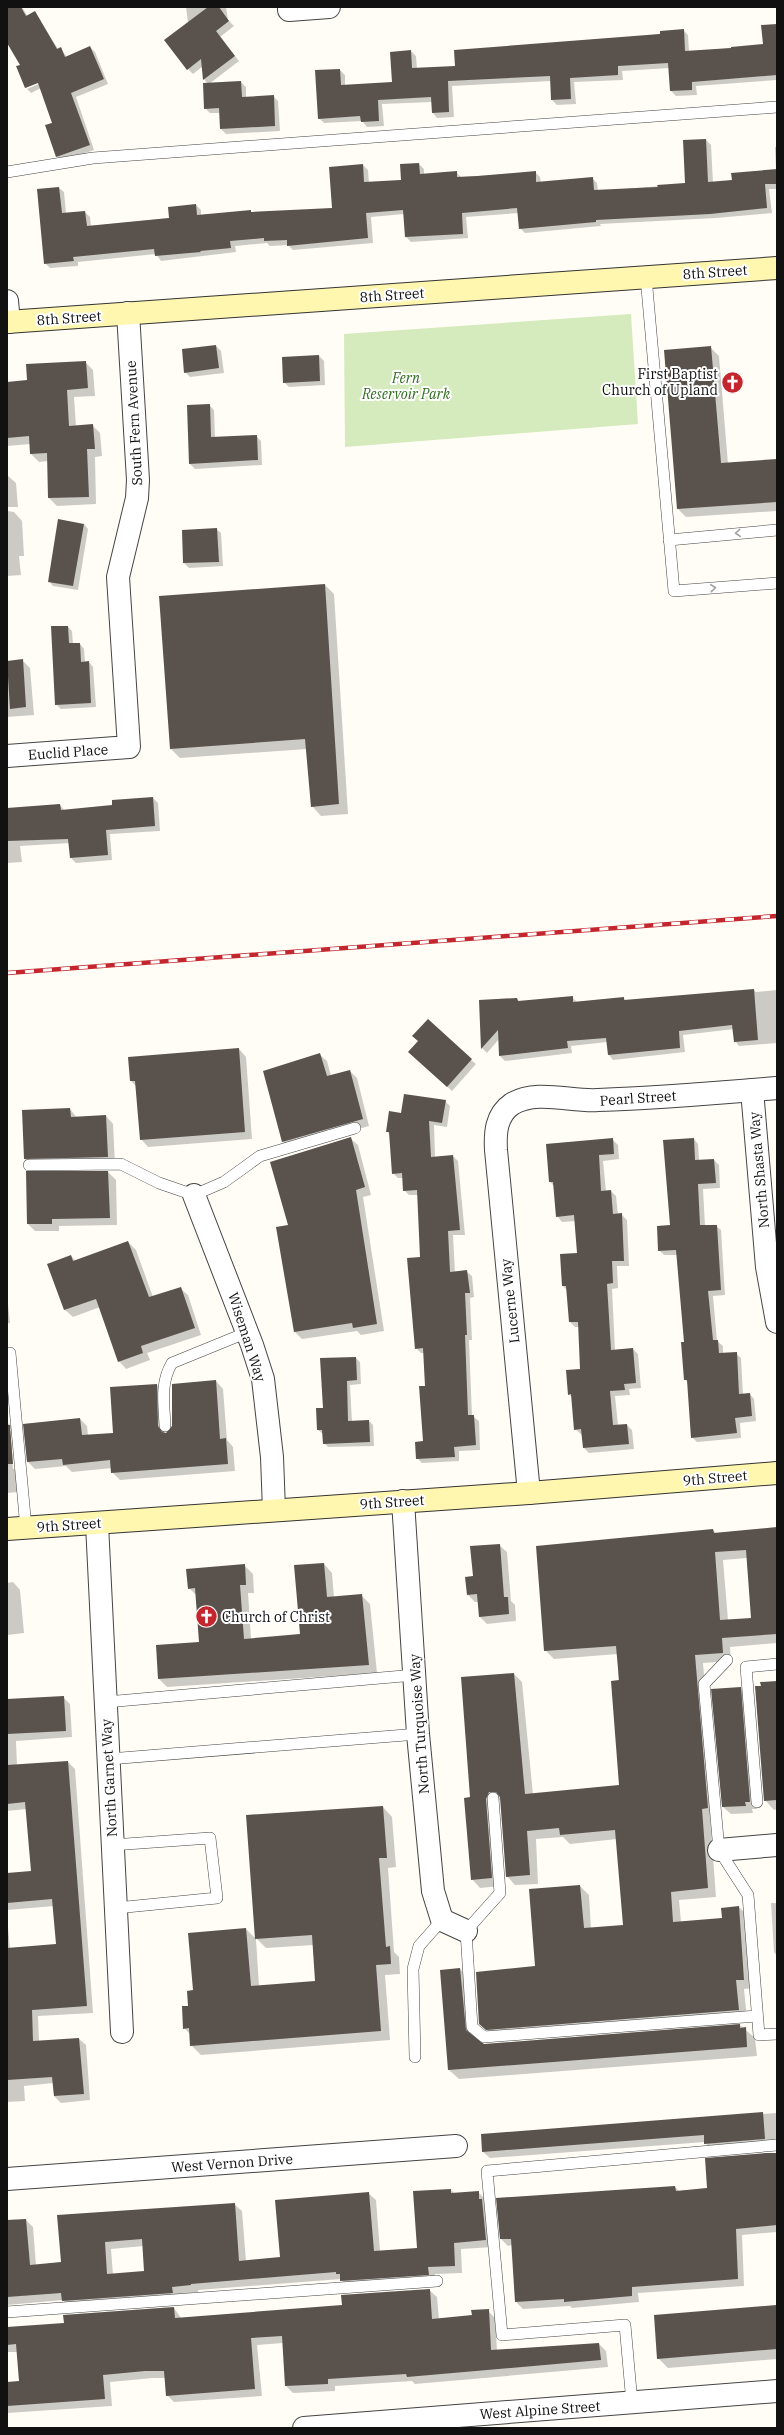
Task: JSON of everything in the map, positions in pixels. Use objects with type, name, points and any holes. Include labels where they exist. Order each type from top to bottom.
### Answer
[{"type":"street","points":[[289,9],[329,7]]},
{"type":"street","name":"8th Street","points":[[8,315],[128,314],[777,268]]},
{"type":"street","name":"South Fern Avenue","points":[[128,314],[138,480],[137,498],[118,577],[129,747]]},
{"type":"street","name":"Euclid Place","points":[[7,756],[129,747]]},
{"type":"street","name":"Pearl Street","points":[[504,1112],[511,1105],[532,1098],[597,1100],[777,1088]]},
{"type":"street","name":"North Shasta Way","points":[[752,1090],[767,1267],[777,1322]]},
{"type":"street","name":"Lucerne Way","points":[[504,1112],[498,1121],[495,1134],[496,1150],[529,1493]]},
{"type":"street","name":"Wiseman Way","points":[[194,1195],[248,1332],[263,1379],[272,1457],[274,1510]]},
{"type":"street","name":"9th Street","points":[[16,1529],[529,1493],[777,1473]]},
{"type":"street","name":"North Turquoise Way","points":[[403,1501],[418,1734],[433,1891],[442,1920]]},
{"type":"street","name":"North Garnet Way","points":[[97,1524],[122,2032]]},
{"type":"street","points":[[719,1850],[777,1845]]},
{"type":"street","points":[[442,1920],[466,1931]]},
{"type":"street","name":"West Vernon Drive","points":[[7,2179],[456,2146]]},
{"type":"street","name":"West Alpine Street","points":[[304,2428],[777,2391]]},
{"type":"lane","points":[[7,172],[93,158],[777,107]]},
{"type":"lane","points":[[646,277],[674,591],[777,583]]},
{"type":"lane","points":[[669,540],[777,530]]},
{"type":"lane","points":[[30,1165],[121,1164],[158,1183],[194,1195],[224,1182],[260,1156],[354,1128]]},
{"type":"lane","points":[[165,1426],[163,1388],[165,1374],[172,1363],[248,1332]]},
{"type":"lane","points":[[10,1353],[16,1529]]},
{"type":"lane","points":[[727,1660],[704,1684],[719,1850],[748,1896],[759,2035],[777,2034]]},
{"type":"lane","points":[[758,1802],[746,1667],[777,1664]]},
{"type":"lane","points":[[106,1702],[415,1675]]},
{"type":"lane","points":[[109,1759],[418,1734]]},
{"type":"lane","points":[[493,1798],[500,1893],[466,1931],[472,2027],[484,2037],[757,2016]]},
{"type":"lane","points":[[112,1845],[210,1838],[217,1898],[116,1908]]},
{"type":"lane","points":[[415,2057],[412,1969],[419,1946],[442,1920]]},
{"type":"lane","points":[[632,2403],[625,2325],[502,2335],[487,2171],[777,2146]]},
{"type":"lane","points":[[7,2312],[437,2281]]},
{"type":"green space","name":"Fern Reservoir Park","points":[[631,314],[638,424],[345,447],[344,334]]},
{"type":"building","points":[[7,7],[21,7],[26,16],[35,11],[57,49],[61,47],[65,57],[90,46],[104,79],[71,93],[90,145],[56,157],[45,125],[52,123],[38,83],[25,88],[16,66],[20,65],[7,43]]},
{"type":"building","points":[[208,7],[219,7],[229,21],[216,31],[235,56],[203,80],[201,59],[187,70],[164,40]]},
{"type":"building","points":[[777,24],[777,75],[692,82],[692,90],[670,91],[668,63],[618,66],[618,75],[570,78],[571,99],[551,100],[550,76],[448,81],[449,112],[432,113],[431,97],[378,100],[379,121],[361,122],[360,116],[318,119],[315,70],[340,69],[341,85],[392,82],[390,52],[411,50],[412,68],[455,66],[454,50],[660,34],[660,31],[684,29],[685,51],[731,48],[763,44],[761,25]]},
{"type":"building","points":[[241,81],[242,97],[274,95],[275,126],[220,129],[219,108],[204,109],[203,83]]},
{"type":"building","points":[[706,139],[708,182],[732,180],[731,173],[777,169],[777,184],[765,184],[767,208],[710,214],[596,220],[596,222],[519,229],[517,208],[462,213],[463,234],[405,237],[403,210],[366,213],[368,238],[287,246],[287,240],[264,241],[264,238],[230,241],[231,248],[200,251],[201,252],[155,256],[154,249],[73,257],[74,261],[44,264],[37,189],[59,187],[62,213],[85,211],[87,226],[169,218],[168,207],[196,204],[197,215],[251,210],[251,212],[332,208],[329,167],[363,164],[364,182],[401,180],[400,164],[419,163],[420,174],[457,171],[457,177],[536,171],[536,182],[593,177],[594,190],[658,187],[657,185],[685,183],[683,140]]},
{"type":"building","points":[[216,345],[219,368],[184,373],[182,349]]},
{"type":"building","points":[[711,346],[721,463],[777,459],[777,502],[677,509],[664,350]]},
{"type":"building","points":[[319,355],[320,381],[283,383],[282,357]]},
{"type":"building","points":[[86,361],[88,388],[67,390],[69,426],[93,424],[95,449],[87,449],[89,497],[48,498],[47,453],[30,454],[29,436],[7,438],[7,382],[27,380],[26,364]]},
{"type":"building","points":[[210,404],[211,437],[257,435],[258,460],[189,464],[187,405]]},
{"type":"building","points":[[58,519],[84,524],[73,586],[48,582]]},
{"type":"building","points":[[217,528],[219,562],[183,563],[182,530]]},
{"type":"building","points":[[325,584],[339,804],[311,807],[305,739],[170,749],[159,596]]},
{"type":"building","points":[[51,626],[68,626],[69,643],[80,643],[81,662],[89,661],[91,703],[55,705]]},
{"type":"building","points":[[23,659],[26,707],[10,709],[7,661]]},
{"type":"building","points":[[153,797],[155,826],[106,830],[108,855],[70,858],[68,839],[7,841],[7,808],[60,804],[61,810],[112,805],[112,800]]},
{"type":"building","points":[[754,989],[758,1040],[734,1042],[732,1025],[679,1031],[680,1048],[608,1055],[606,1038],[567,1041],[568,1048],[499,1056],[498,1030],[481,1049],[479,1000],[517,998],[518,1001],[573,996],[573,1002],[624,997],[624,1000]]},
{"type":"building","points":[[428,1019],[472,1059],[447,1087],[408,1052],[418,1041],[412,1036]]},
{"type":"building","points":[[239,1048],[245,1132],[140,1140],[135,1081],[130,1081],[128,1057]]},
{"type":"building","points":[[320,1053],[327,1076],[350,1070],[363,1119],[282,1142],[263,1071]]},
{"type":"building","points":[[404,1094],[446,1100],[442,1123],[429,1121],[431,1157],[453,1155],[460,1230],[448,1231],[450,1272],[467,1270],[470,1293],[465,1293],[468,1415],[474,1415],[476,1445],[454,1447],[455,1457],[416,1459],[415,1442],[423,1441],[419,1386],[425,1386],[423,1348],[415,1349],[407,1258],[420,1257],[417,1190],[403,1191],[402,1173],[392,1174],[389,1132],[386,1132],[389,1111],[401,1113]]},
{"type":"building","points":[[70,1108],[71,1117],[106,1115],[108,1157],[24,1159],[22,1110]]},
{"type":"building","points":[[351,1137],[365,1187],[356,1190],[377,1324],[353,1328],[352,1323],[294,1332],[276,1227],[288,1225],[270,1162]]},
{"type":"building","points":[[613,1138],[614,1154],[599,1155],[601,1191],[611,1190],[613,1214],[622,1213],[624,1261],[612,1261],[613,1283],[607,1284],[611,1350],[633,1348],[636,1383],[624,1384],[625,1390],[610,1391],[613,1425],[627,1424],[629,1444],[583,1448],[581,1429],[574,1430],[571,1394],[568,1395],[566,1370],[580,1369],[578,1322],[569,1322],[566,1286],[562,1286],[560,1254],[577,1253],[574,1215],[556,1217],[553,1182],[549,1182],[546,1144]]},
{"type":"building","points":[[694,1138],[695,1160],[714,1159],[716,1183],[698,1184],[700,1225],[717,1225],[721,1290],[708,1291],[713,1340],[718,1340],[719,1353],[737,1352],[739,1394],[750,1393],[752,1416],[735,1418],[737,1433],[691,1438],[687,1380],[684,1380],[681,1342],[684,1342],[676,1250],[658,1251],[657,1226],[670,1225],[663,1140]]},
{"type":"building","points":[[26,1171],[108,1171],[110,1218],[52,1219],[52,1224],[27,1224]]},
{"type":"building","points":[[128,1241],[149,1297],[181,1287],[195,1328],[141,1346],[143,1353],[118,1362],[96,1299],[64,1310],[47,1264],[71,1255],[73,1261]]},
{"type":"building","points":[[356,1357],[357,1380],[347,1381],[348,1421],[369,1420],[370,1442],[323,1444],[322,1430],[317,1430],[316,1408],[323,1408],[320,1358]]},
{"type":"building","points":[[216,1380],[220,1439],[226,1438],[228,1464],[111,1473],[110,1460],[63,1465],[62,1459],[27,1462],[23,1424],[80,1418],[82,1435],[113,1433],[110,1387],[157,1384],[158,1426],[162,1432],[166,1433],[172,1426],[172,1384]]},
{"type":"building","points":[[7,1425],[10,1425],[13,1464],[7,1464]]},
{"type":"building","points":[[777,1527],[777,1634],[722,1638],[723,1653],[695,1655],[708,1808],[702,1809],[708,1888],[671,1892],[673,1922],[722,1918],[721,1908],[739,1906],[744,1980],[736,1980],[739,2010],[486,2030],[479,2024],[476,1972],[535,1966],[529,1889],[580,1885],[584,1928],[623,1925],[615,1830],[560,1835],[559,1828],[527,1831],[530,1875],[506,1877],[500,1797],[496,1792],[489,1792],[486,1799],[492,1878],[471,1880],[464,1798],[470,1797],[461,1677],[514,1673],[525,1794],[619,1785],[611,1681],[619,1680],[616,1646],[544,1651],[536,1546],[713,1529],[714,1533]],"holes":[[[746,1550],[751,1618],[720,1620],[715,1552]]]},
{"type":"building","points":[[500,1544],[504,1597],[508,1597],[509,1614],[479,1617],[477,1594],[467,1595],[465,1577],[473,1576],[470,1546]]},
{"type":"building","points":[[324,1563],[327,1597],[362,1594],[369,1665],[158,1679],[156,1645],[199,1642],[195,1588],[188,1589],[186,1569],[245,1564],[246,1585],[240,1585],[244,1639],[300,1634],[294,1565]]},
{"type":"building","points":[[777,1681],[777,1800],[764,1801],[755,1686],[761,1686],[760,1682]]},
{"type":"building","points":[[741,1687],[750,1802],[745,1802],[746,1806],[722,1807],[711,1689]]},
{"type":"building","points":[[64,1696],[66,1731],[7,1734],[7,1699]]},
{"type":"building","points":[[68,1761],[87,2006],[32,2010],[33,2041],[79,2038],[84,2094],[54,2096],[52,2077],[7,2080],[7,1948],[56,1944],[52,1899],[7,1903],[7,1873],[31,1871],[25,1802],[7,1804],[7,1765]]},
{"type":"building","points":[[383,1806],[387,1858],[379,1858],[386,1947],[390,1946],[391,1964],[376,1965],[381,2031],[190,2046],[189,2028],[183,2029],[182,2006],[188,2006],[187,1991],[193,1990],[188,1933],[246,1928],[251,1986],[315,1981],[312,1935],[255,1939],[246,1815]]},
{"type":"building","points":[[460,1968],[466,2030],[484,2044],[740,2024],[740,2028],[746,2027],[747,2047],[448,2070],[440,1970]]},
{"type":"building","points":[[763,2112],[765,2139],[704,2144],[704,2135],[482,2152],[481,2134]]},
{"type":"building","points":[[777,2153],[777,2225],[736,2229],[738,2279],[632,2287],[632,2296],[564,2302],[564,2299],[515,2302],[511,2239],[500,2239],[496,2198],[675,2186],[676,2191],[707,2188],[705,2158]]},
{"type":"building","points":[[451,2189],[451,2193],[479,2191],[479,2199],[482,2199],[486,2240],[454,2243],[455,2266],[428,2267],[429,2275],[340,2281],[340,2274],[336,2274],[336,2272],[191,2284],[172,2287],[173,2293],[62,2301],[61,2293],[7,2297],[7,2220],[26,2219],[30,2265],[61,2262],[57,2215],[235,2203],[239,2261],[280,2257],[275,2200],[369,2192],[374,2251],[417,2248],[413,2191]],"holes":[[[142,2239],[144,2271],[107,2274],[105,2242]]]},
{"type":"building","points":[[430,2289],[432,2319],[472,2315],[471,2310],[489,2309],[491,2350],[599,2343],[601,2360],[407,2377],[406,2374],[328,2379],[328,2384],[285,2386],[282,2336],[251,2338],[255,2389],[166,2396],[164,2371],[145,2371],[103,2375],[105,2399],[7,2406],[7,2382],[19,2381],[16,2344],[7,2345],[7,2327],[64,2323],[63,2315],[174,2307],[175,2318],[342,2305],[341,2295]]},
{"type":"building","points":[[776,2305],[777,2349],[657,2359],[654,2315]]},
{"type":"railway","points":[[7,973],[777,916]]},
{"type":"place","name":"First Baptist Church of Upland","points":[[733,382]]},
{"type":"place","name":"Church of Christ","points":[[206,1617]]}]
